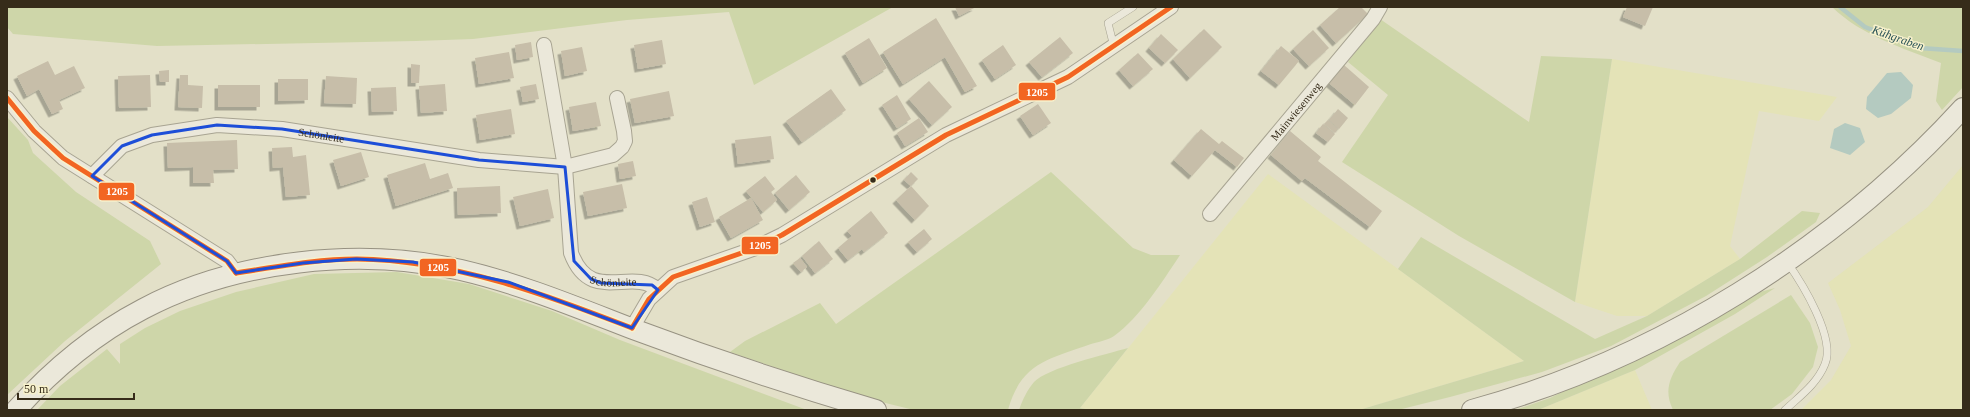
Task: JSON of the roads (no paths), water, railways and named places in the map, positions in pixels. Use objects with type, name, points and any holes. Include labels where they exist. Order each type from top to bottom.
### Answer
[{"type":"street","points":[[632,328],[654,295],[673,277],[753,249],[782,235],[946,135],[1068,77],[1171,7]]},
{"type":"street","name":"Mainwiesenweg","points":[[1210,214],[1373,19],[1380,7]]},
{"type":"street","name":"Schönleite","points":[[544,45],[564,167],[571,253],[574,261],[591,279],[601,283],[622,281],[652,285],[654,295]]},
{"type":"street","points":[[7,98],[34,131],[63,158],[227,261],[236,274]]},
{"type":"street","name":"Schönleite","points":[[92,176],[122,146],[152,135],[217,125],[282,129],[479,160],[564,167],[613,155],[622,147],[624,141],[624,131],[617,98]]},
{"type":"street","points":[[1472,410],[1565,380],[1630,352],[1739,293],[1835,226],[1870,197],[1963,108]]},
{"type":"street","points":[[16,410],[59,366],[136,313],[178,293],[236,274],[303,263],[356,259],[413,262],[459,270],[508,282],[764,376],[876,410]]},
{"type":"lane","points":[[1114,47],[1108,23],[1132,7]]},
{"type":"lane","points":[[1785,410],[1812,386],[1826,363],[1826,343],[1820,322],[1800,280],[1786,261]]},
{"type":"waterway","name":"Kühgraben","points":[[1840,7],[1865,27],[1920,48],[1963,51]]}]
